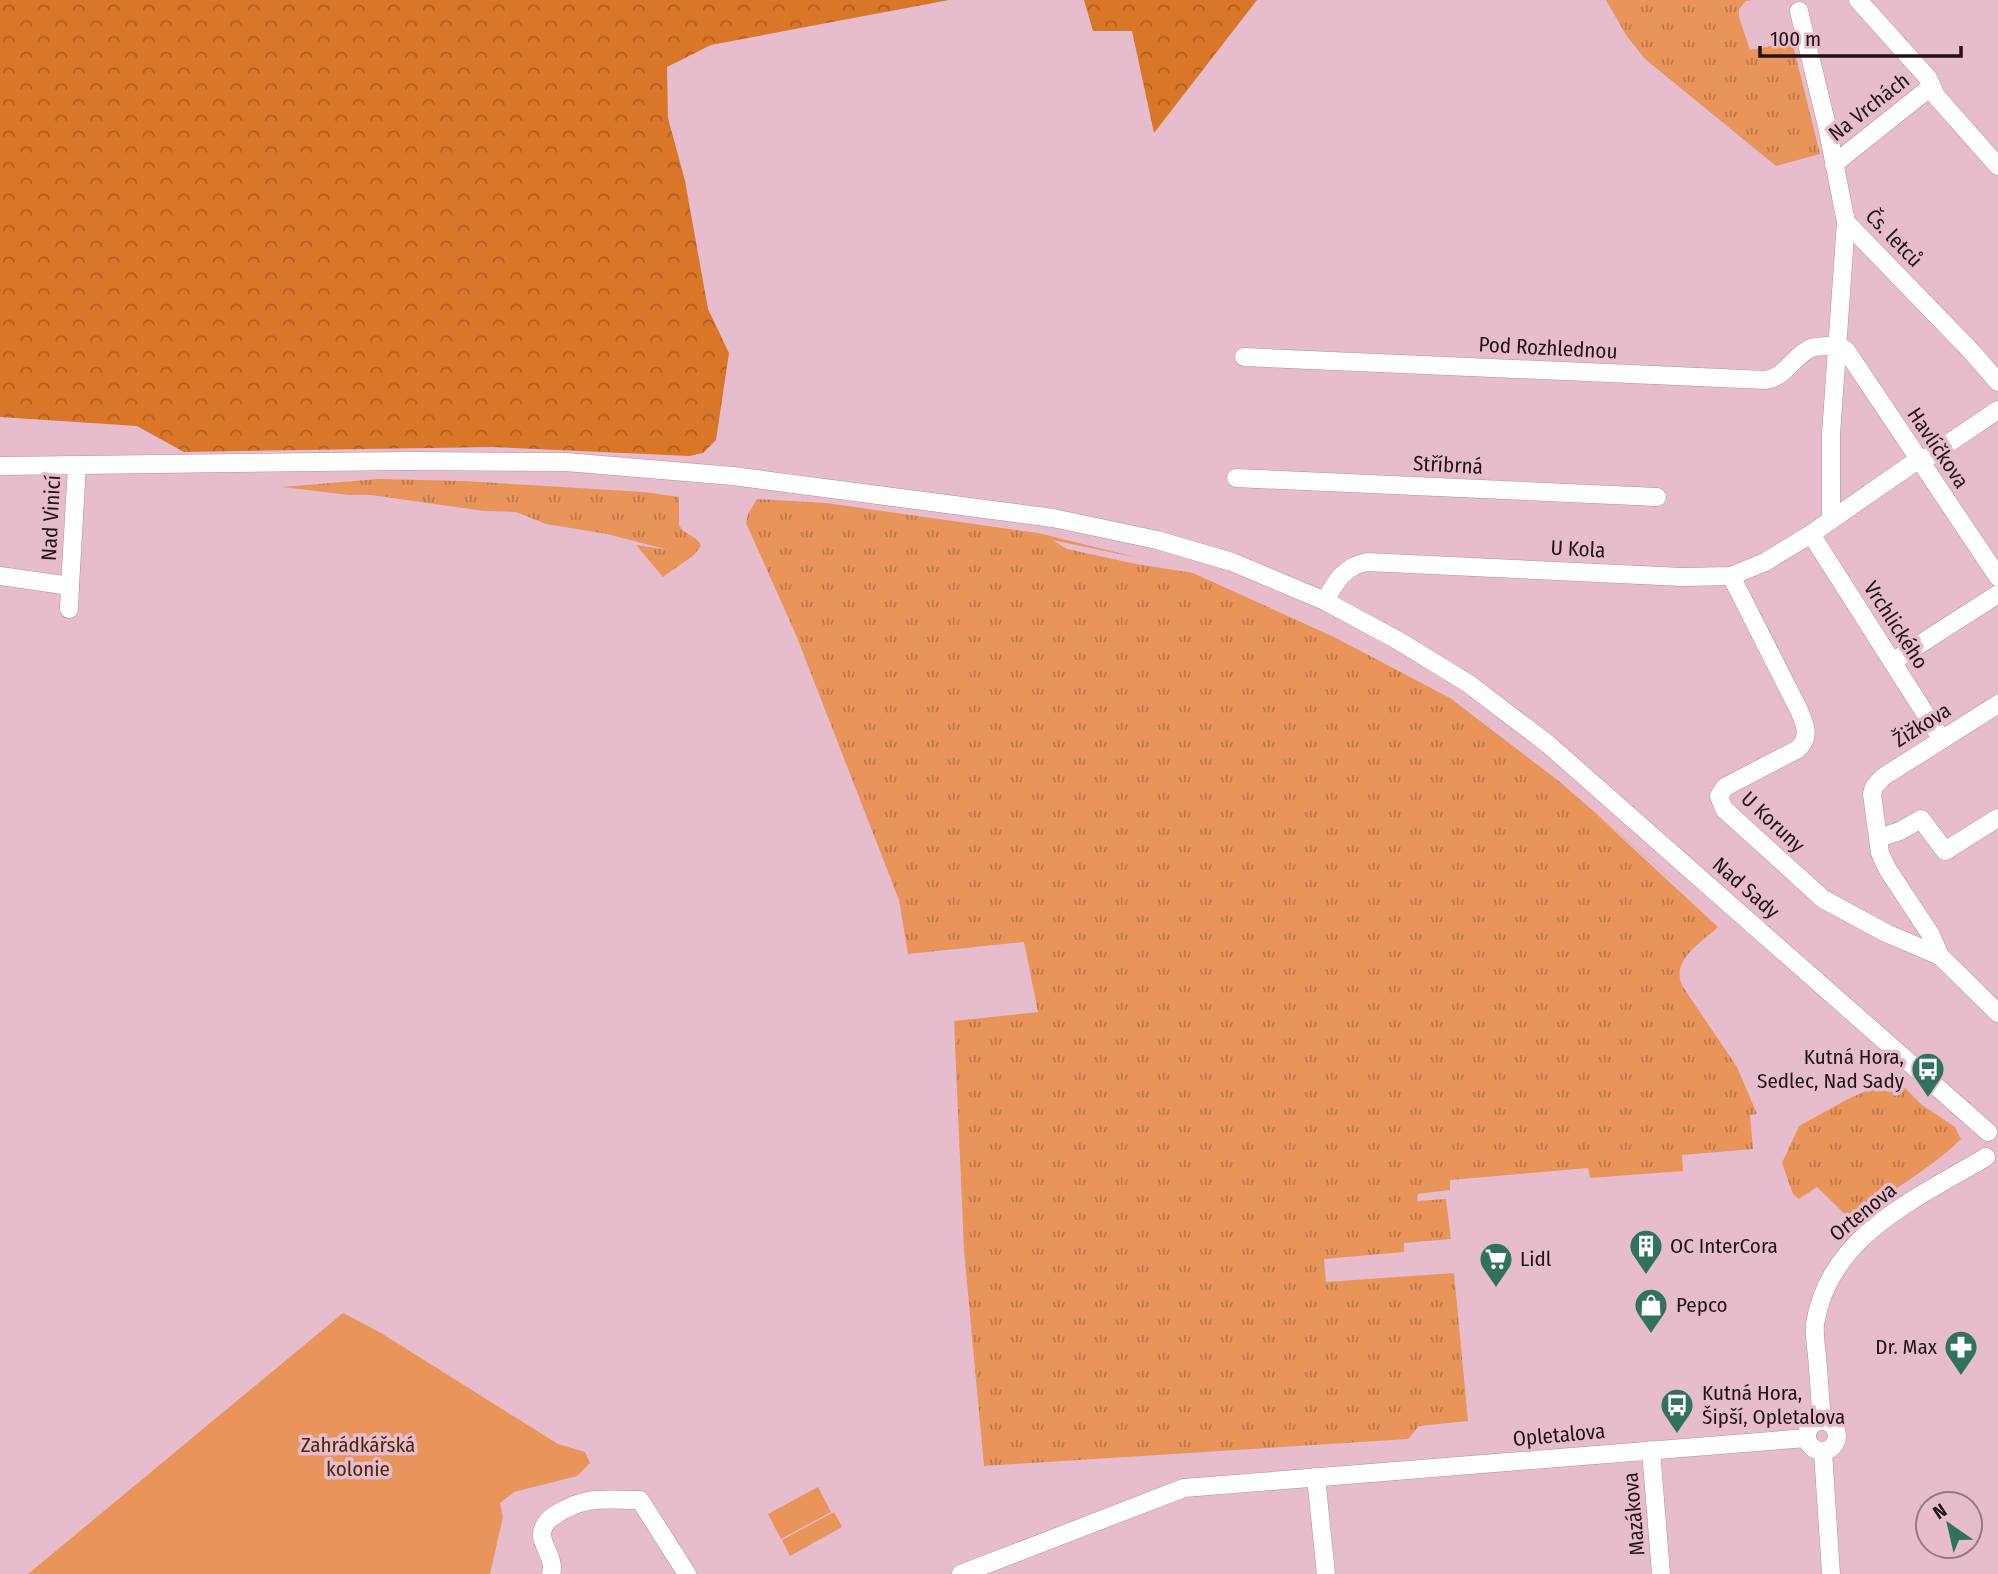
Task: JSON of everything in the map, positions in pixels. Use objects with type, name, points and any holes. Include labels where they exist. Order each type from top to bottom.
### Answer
[{"type":"street","points":[[1858,0],[1928,78],[1936,96],[1998,166]]},
{"type":"street","name":"Čs. letců","points":[[1798,11],[1827,126],[1846,222],[1998,382]]},
{"type":"street","name":"Na Vrchách","points":[[1833,164],[1932,86]]},
{"type":"street","points":[[1831,520],[1831,434],[1846,222]]},
{"type":"street","name":"Pod Rozhlednou","points":[[1244,358],[1766,380],[1780,376],[1808,349],[1839,346]]},
{"type":"street","name":"Havlíčkova","points":[[1839,346],[1846,350],[1998,577]]},
{"type":"street","name":"U Kola","points":[[1325,601],[1346,569],[1367,562],[1682,577],[1731,576],[1765,562],[1811,534],[1998,410]]},
{"type":"street","name":"Nad Sady","points":[[0,466],[407,461],[566,462],[733,476],[984,507],[1088,524],[1157,540],[1232,562],[1325,601],[1399,641],[1469,684],[1549,745],[1993,1130],[1982,1147],[1992,1161]]},
{"type":"street","name":"Nad Vinicí","points":[[0,576],[70,586],[84,466]]},
{"type":"street","name":"Stříbrná","points":[[1236,478],[1657,497]]},
{"type":"street","name":"Vrchlického","points":[[1811,534],[1942,740]]},
{"type":"street","name":"U Koruny","points":[[1731,576],[1807,731],[1804,743],[1798,749],[1725,787],[1719,796],[1724,809],[1823,899],[1886,933],[1940,956],[1998,1013]]},
{"type":"street","points":[[69,609],[70,586]]},
{"type":"street","points":[[1892,662],[1998,594]]},
{"type":"street","name":"Žižkova","points":[[1874,787],[1883,776],[1998,704]]},
{"type":"street","name":"U Koruny","points":[[1874,787],[1872,801],[1880,853],[1888,870],[1931,935],[1940,956]]},
{"type":"street","points":[[1878,838],[1900,831],[1921,819],[1945,851],[1998,818]]},
{"type":"street","name":"Ortenova","points":[[1822,1421],[1815,1327],[1823,1292],[1839,1262],[1853,1244],[1876,1226],[1992,1161]]},
{"type":"street","points":[[1822,1421],[1831,1424],[1837,1434],[1835,1445],[1824,1452],[1811,1447],[1807,1438],[1810,1427],[1822,1421]]},
{"type":"street","name":"Opletalova","points":[[961,1574],[990,1568],[1184,1488],[1807,1438]]},
{"type":"street","name":"Mazákova","points":[[1651,1450],[1661,1574]]},
{"type":"street","points":[[1824,1452],[1831,1574]]},
{"type":"street","points":[[1316,1477],[1325,1574]]},
{"type":"street","points":[[551,1574],[553,1568],[541,1535],[547,1521],[573,1504],[594,1500],[640,1500],[687,1574]]},
{"type":"green space","points":[[0,0],[949,0],[711,45],[667,67],[668,118],[685,181],[708,309],[729,353],[716,440],[703,453],[689,456],[493,447],[184,452],[137,426],[0,417]]},
{"type":"green space","points":[[1084,0],[1257,0],[1154,133],[1132,31],[1093,31]]},
{"type":"green space","points":[[1606,0],[1752,0],[1746,1],[1739,9],[1750,50],[1772,46],[1791,37],[1820,154],[1776,166],[1645,59],[1626,35]]},
{"type":"green space","points":[[379,479],[464,481],[644,492],[679,497],[679,525],[697,539],[701,546],[694,555],[663,577],[636,545],[669,550],[607,534],[546,524],[516,512],[484,511],[371,495],[282,487]]},
{"type":"green space","points":[[757,499],[826,503],[1038,533],[1139,558],[1052,540],[1067,549],[1193,573],[1334,637],[1450,698],[1560,782],[1718,920],[1597,815],[1718,927],[1683,961],[1680,978],[1683,987],[1737,1067],[1757,1114],[1750,1115],[1753,1149],[1682,1155],[1683,1171],[1590,1178],[1588,1168],[1450,1180],[1450,1190],[1418,1194],[1417,1201],[1446,1199],[1451,1239],[1404,1243],[1404,1252],[1324,1259],[1326,1282],[1454,1273],[1468,1421],[1419,1426],[1408,1439],[984,1466],[964,1250],[954,1021],[1038,1012],[1024,942],[908,954],[899,900],[796,635],[746,523]]},
{"type":"green space","points":[[1895,1078],[1922,1105],[1955,1127],[1961,1139],[1933,1163],[1855,1219],[1851,1220],[1817,1187],[1799,1199],[1793,1194],[1782,1163],[1799,1126],[1848,1099]]},
{"type":"green space","name":"Zahrádkářská kolonie","points":[[343,1313],[381,1333],[558,1444],[585,1452],[590,1463],[577,1476],[514,1492],[500,1503],[503,1517],[490,1574],[28,1574]]},
{"type":"green space","points":[[818,1487],[831,1512],[781,1539],[768,1514]]},
{"type":"green space","points":[[834,1512],[842,1527],[790,1556],[782,1540]]},
{"type":"place","name":"Kutná Hora, Sedlec, Nad Sady","points":[[1928,1099]]},
{"type":"place","name":"OC InterCora","points":[[1646,1276]]},
{"type":"place","name":"Lidl","points":[[1496,1289]]},
{"type":"place","name":"Pepco","points":[[1651,1335]]},
{"type":"place","name":"Dr. Max","points":[[1961,1377]]},
{"type":"place","name":"Kutná Hora, Šipší, Opletalova","points":[[1677,1435]]}]
